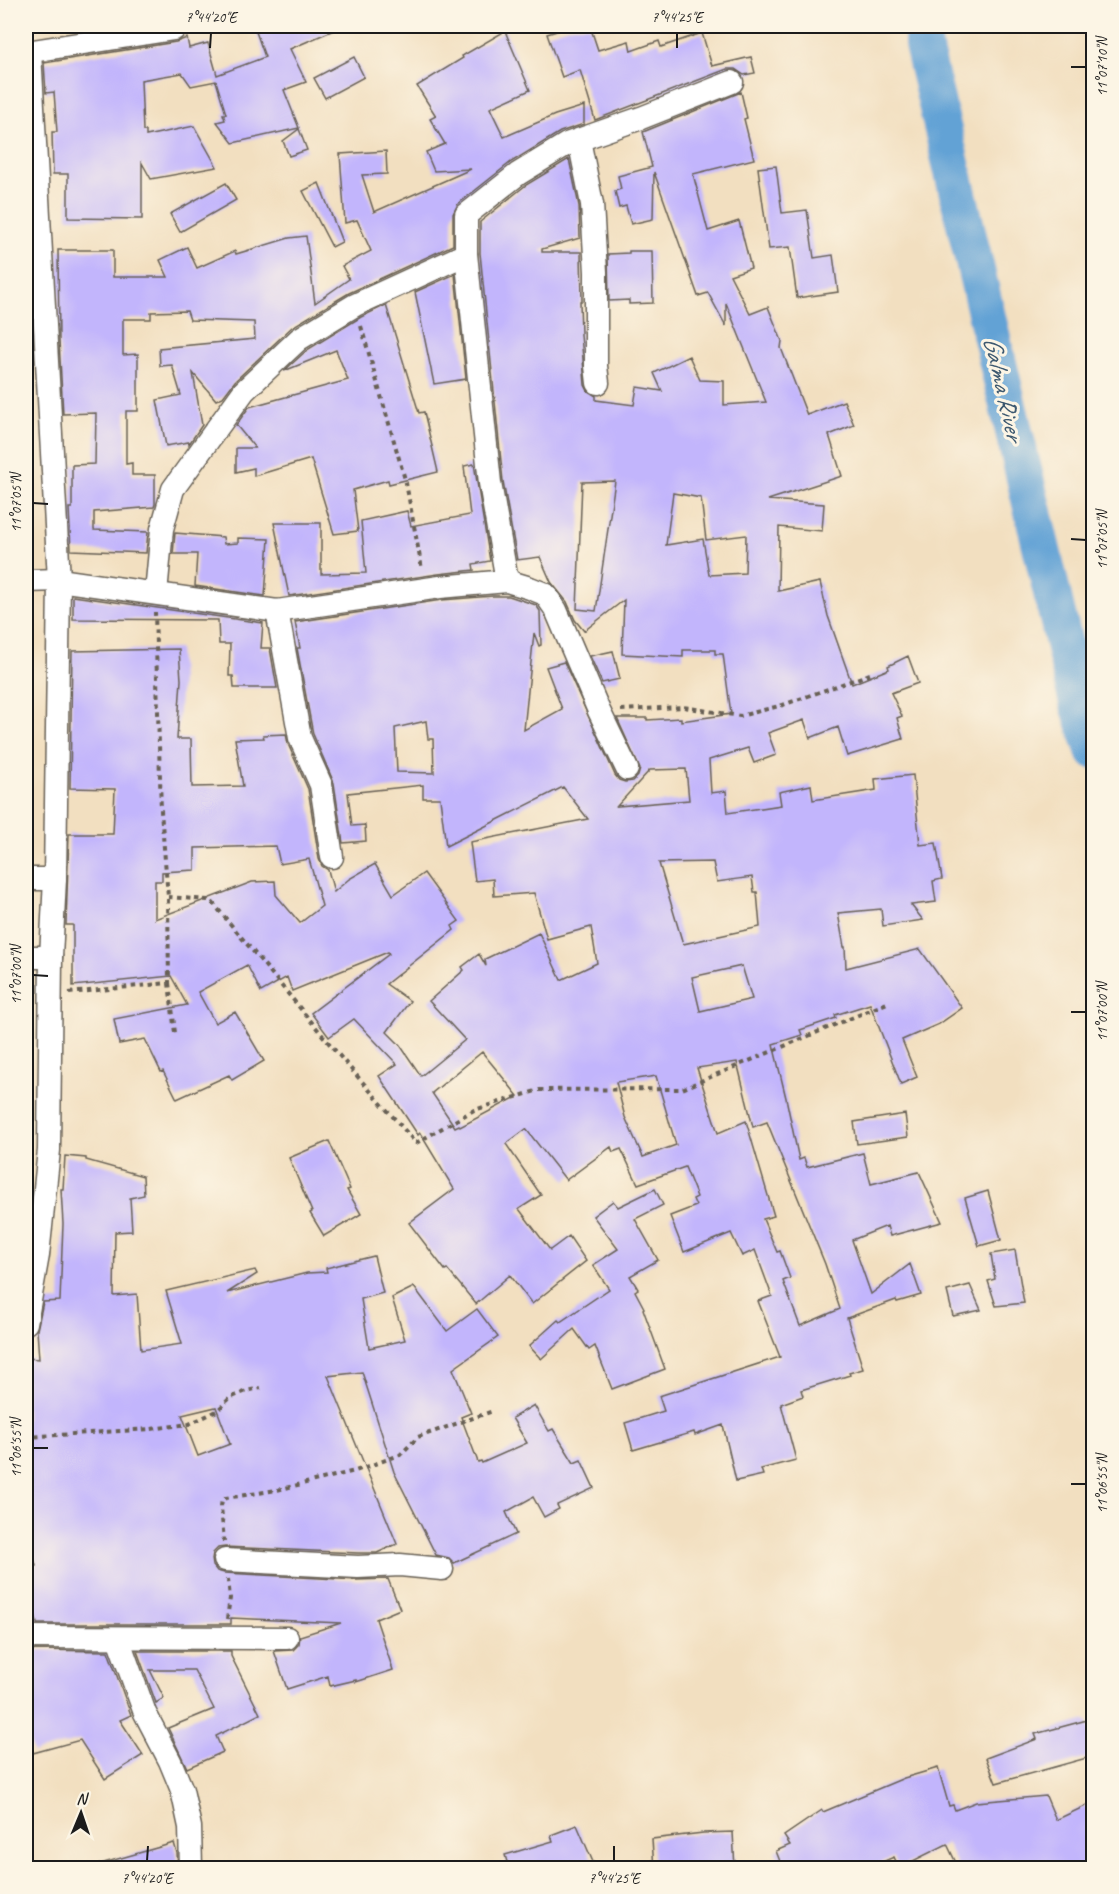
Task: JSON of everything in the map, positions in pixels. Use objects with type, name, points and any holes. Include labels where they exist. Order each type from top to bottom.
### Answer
[{"type":"street","points":[[26,1323],[38,1255],[49,1150],[59,580],[28,52],[174,29]]},
{"type":"street","points":[[507,581],[490,483],[466,254],[466,215],[518,174],[567,144],[732,82]]},
{"type":"street","points":[[579,140],[592,204],[598,383]]},
{"type":"street","points":[[156,593],[162,529],[173,489],[244,391],[299,339],[355,305],[466,254]]},
{"type":"street","points":[[26,581],[59,580],[277,611],[426,589],[507,581],[545,594],[556,610],[599,711],[627,769]]},
{"type":"street","points":[[277,611],[300,738],[321,785],[332,857]]},
{"type":"street","points":[[26,879],[55,879]]},
{"type":"street","points":[[26,957],[51,957]]},
{"type":"street","points":[[225,1560],[358,1567],[400,1565],[442,1569]]},
{"type":"street","points":[[26,1637],[287,1638]]},
{"type":"street","points":[[118,1638],[145,1713],[182,1790],[190,1827],[191,1869]]},
{"type":"path","points":[[355,305],[406,483],[426,589]]},
{"type":"path","points":[[156,593],[160,790],[168,897],[170,983],[175,1033]]},
{"type":"path","points":[[599,711],[683,708],[740,716],[783,705],[870,674]]},
{"type":"path","points":[[168,897],[208,900],[213,903],[343,1060],[416,1143],[474,1110],[539,1090],[682,1089],[887,1003]]},
{"type":"path","points":[[51,994],[170,983]]},
{"type":"path","points":[[26,1437],[151,1429],[189,1424],[217,1411],[230,1398],[261,1388]]},
{"type":"path","points":[[224,1638],[230,1598],[225,1560],[222,1500],[277,1490],[355,1471],[400,1455],[418,1437],[493,1411]]},
{"type":"building","points":[[254,26],[343,26],[290,49],[306,82],[284,90],[299,128],[233,143],[217,122],[225,120],[223,114],[226,114],[216,81],[191,86],[182,73],[141,80],[143,131],[146,131],[146,136],[194,126],[217,167],[151,179],[142,163],[142,219],[68,218],[68,174],[53,174],[52,132],[57,132],[54,92],[46,93],[44,63],[176,42],[187,38],[189,48],[208,43],[217,75],[265,57]]},
{"type":"building","points":[[573,26],[590,26],[598,50],[629,41],[631,51],[659,41],[661,47],[702,33],[712,66],[751,57],[755,73],[744,75],[735,69],[727,69],[595,120],[580,70],[562,77],[547,34]]},
{"type":"building","points":[[505,31],[530,90],[490,108],[504,137],[555,115],[584,106],[584,124],[560,132],[511,162],[458,204],[453,214],[453,245],[349,293],[292,327],[235,381],[223,397],[216,400],[193,373],[202,425],[189,444],[189,442],[166,446],[157,400],[181,395],[172,365],[160,366],[159,348],[255,339],[254,322],[190,320],[187,311],[151,312],[151,319],[123,319],[123,355],[138,354],[138,411],[126,411],[126,464],[132,463],[132,475],[155,475],[155,504],[154,507],[94,512],[94,530],[148,532],[146,553],[71,550],[69,508],[72,508],[72,465],[95,464],[96,413],[63,414],[58,250],[113,250],[113,277],[168,277],[160,260],[187,247],[197,268],[235,251],[236,254],[289,238],[306,236],[315,303],[349,279],[342,266],[371,251],[357,220],[345,223],[340,154],[386,151],[387,174],[362,175],[374,212],[471,169],[434,171],[426,152],[445,144],[430,119],[436,116],[417,86]]},
{"type":"building","points":[[354,57],[364,77],[325,98],[314,78]]},
{"type":"building","points":[[741,92],[747,118],[744,119],[754,159],[693,174],[708,231],[739,221],[751,268],[730,275],[750,314],[768,307],[807,415],[844,401],[854,425],[829,435],[842,476],[768,500],[824,504],[822,531],[779,527],[778,591],[820,582],[828,616],[852,684],[889,669],[888,666],[908,656],[918,683],[891,693],[902,716],[897,718],[903,739],[847,756],[838,727],[810,738],[804,720],[768,733],[776,755],[754,763],[748,748],[709,760],[711,793],[726,791],[728,813],[781,805],[779,792],[811,785],[813,800],[876,790],[875,779],[913,775],[920,845],[936,843],[942,879],[933,881],[936,902],[911,905],[923,920],[883,926],[881,909],[838,913],[845,947],[846,968],[920,949],[962,1008],[939,1024],[902,1040],[917,1077],[901,1084],[870,1004],[835,1015],[836,1018],[800,1030],[802,1035],[773,1044],[799,1160],[804,1158],[807,1167],[863,1153],[871,1184],[919,1172],[942,1222],[890,1236],[887,1226],[852,1240],[871,1294],[910,1264],[921,1295],[897,1302],[896,1300],[847,1318],[863,1369],[801,1390],[803,1396],[781,1404],[796,1460],[761,1469],[763,1475],[736,1481],[723,1425],[695,1435],[694,1432],[633,1450],[625,1423],[664,1411],[659,1396],[780,1357],[758,1301],[772,1296],[755,1250],[742,1256],[731,1233],[684,1252],[670,1216],[696,1206],[693,1199],[697,1197],[685,1167],[638,1184],[621,1149],[613,1152],[611,1147],[566,1180],[526,1129],[506,1144],[541,1195],[519,1209],[550,1250],[569,1236],[586,1261],[532,1304],[510,1275],[476,1304],[447,1269],[445,1270],[409,1223],[454,1189],[420,1133],[418,1135],[379,1076],[397,1064],[354,1019],[329,1037],[311,1013],[389,954],[388,952],[292,991],[287,977],[261,992],[247,965],[198,992],[215,1023],[235,1012],[264,1061],[232,1080],[229,1075],[177,1099],[145,1039],[119,1044],[114,1019],[187,1005],[171,976],[73,986],[73,925],[66,925],[69,834],[113,834],[115,789],[70,788],[72,651],[179,649],[181,680],[177,739],[191,739],[192,787],[243,786],[235,739],[264,738],[263,735],[286,734],[288,744],[308,789],[319,859],[322,866],[328,870],[334,892],[349,879],[375,864],[393,895],[424,873],[459,921],[452,926],[454,930],[386,984],[410,1001],[387,1032],[400,1045],[421,1076],[465,1040],[429,1001],[464,970],[462,967],[479,954],[486,966],[485,959],[539,933],[561,980],[597,963],[591,927],[547,939],[534,893],[494,896],[493,879],[475,881],[470,842],[588,819],[563,787],[446,846],[440,798],[423,798],[423,785],[348,793],[352,826],[365,825],[366,841],[343,843],[334,783],[313,734],[297,648],[300,648],[295,622],[442,600],[493,596],[509,596],[536,605],[540,611],[541,645],[539,646],[534,633],[524,730],[562,709],[546,667],[564,662],[615,775],[619,780],[625,782],[633,781],[640,769],[617,718],[647,718],[647,720],[681,718],[681,721],[731,714],[723,654],[715,654],[715,650],[683,650],[683,657],[622,654],[624,600],[584,631],[575,620],[567,602],[551,582],[540,557],[517,560],[503,481],[480,253],[480,222],[526,185],[569,159],[579,206],[580,238],[542,249],[542,252],[581,252],[581,334],[585,385],[588,391],[596,396],[596,400],[634,405],[637,387],[662,391],[654,373],[689,356],[700,380],[724,381],[724,405],[766,402],[726,303],[726,326],[708,293],[698,296],[654,172],[653,219],[631,224],[626,206],[619,208],[615,191],[621,189],[618,176],[652,167],[643,132]],"holes":[[[615,481],[596,611],[577,609],[582,482]],[[673,493],[701,498],[706,540],[746,535],[745,573],[709,575],[703,539],[666,545]],[[426,721],[428,739],[433,739],[434,773],[397,772],[395,728]],[[686,769],[689,800],[617,806],[650,770]],[[276,846],[280,864],[309,859],[322,906],[300,923],[276,895],[275,881],[252,882],[155,919],[155,881],[162,881],[162,872],[195,870],[195,848]],[[713,862],[717,882],[752,877],[754,892],[757,892],[760,927],[683,944],[659,863]],[[742,966],[752,999],[700,1011],[692,977]],[[482,1052],[518,1096],[460,1127],[459,1125],[455,1127],[432,1093]],[[737,1062],[753,1127],[767,1122],[825,1264],[840,1309],[800,1326],[783,1281],[790,1278],[780,1251],[777,1252],[763,1219],[774,1216],[746,1121],[718,1133],[697,1068]],[[656,1076],[676,1145],[643,1157],[625,1117],[616,1082]]]},
{"type":"building","points":[[299,129],[307,150],[289,156],[283,141]]},
{"type":"building","points":[[776,166],[782,213],[807,210],[814,258],[833,255],[838,292],[797,298],[790,247],[769,249],[758,168]]},
{"type":"building","points":[[226,183],[236,200],[180,232],[170,214]]},
{"type":"building","points":[[319,183],[342,242],[332,247],[303,191]]},
{"type":"building","points":[[629,251],[652,251],[653,303],[629,304],[629,300],[609,301],[608,254],[629,253]]},
{"type":"building","points":[[455,274],[466,379],[434,384],[415,292]]},
{"type":"building","points":[[386,305],[419,413],[424,412],[438,472],[389,484],[388,480],[353,490],[358,531],[334,534],[311,459],[254,476],[254,468],[236,472],[236,448],[255,448],[236,425],[249,407],[348,380],[336,350],[284,371],[307,350],[361,317]]},
{"type":"building","points":[[474,464],[490,561],[473,564],[474,570],[289,596],[274,523],[321,523],[321,574],[366,573],[361,521],[407,511],[411,526],[470,515],[464,466]]},
{"type":"building","points":[[175,533],[223,537],[224,544],[238,543],[238,538],[269,539],[265,596],[195,586],[197,554],[173,554]]},
{"type":"building","points":[[73,596],[263,623],[261,648],[270,648],[277,688],[234,688],[233,676],[229,676],[230,644],[219,644],[218,620],[73,619]]},
{"type":"building","points":[[613,651],[620,679],[602,683],[590,656]]},
{"type":"building","points":[[905,1114],[908,1137],[857,1144],[854,1122]]},
{"type":"building","points":[[329,1141],[350,1189],[347,1190],[361,1214],[324,1236],[310,1213],[312,1212],[289,1158]]},
{"type":"building","points":[[65,1156],[86,1158],[86,1160],[143,1176],[144,1195],[130,1198],[132,1231],[115,1232],[114,1296],[137,1294],[141,1350],[182,1344],[166,1291],[255,1270],[257,1274],[227,1293],[307,1273],[327,1272],[326,1268],[374,1256],[383,1293],[361,1299],[369,1348],[405,1340],[392,1298],[414,1287],[447,1331],[477,1309],[498,1337],[453,1369],[471,1413],[461,1417],[478,1462],[482,1463],[527,1443],[512,1418],[534,1405],[549,1431],[553,1429],[574,1463],[581,1460],[594,1488],[557,1505],[559,1509],[544,1517],[533,1497],[506,1512],[516,1534],[454,1563],[449,1558],[436,1555],[394,1472],[362,1372],[328,1376],[397,1544],[377,1553],[225,1547],[218,1548],[213,1553],[213,1566],[217,1571],[224,1573],[357,1580],[388,1579],[400,1609],[376,1619],[393,1670],[356,1682],[356,1680],[330,1686],[328,1676],[287,1689],[274,1651],[293,1650],[299,1644],[300,1636],[341,1623],[231,1618],[231,1624],[37,1624],[26,1568],[36,1566],[26,1529],[26,1358],[39,1359],[37,1330],[43,1302],[60,1301],[63,1224],[61,1189],[63,1189]],"holes":[[[216,1407],[230,1444],[198,1456],[182,1415]]]},
{"type":"building","points":[[655,1189],[663,1205],[635,1219],[658,1260],[630,1276],[638,1289],[635,1291],[644,1308],[665,1369],[612,1389],[595,1346],[589,1350],[574,1329],[541,1359],[529,1346],[558,1320],[560,1322],[609,1289],[593,1265],[618,1249],[593,1216],[613,1201],[618,1207]]},
{"type":"building","points":[[988,1191],[1001,1240],[979,1246],[965,1198]]},
{"type":"building","points":[[1015,1250],[1024,1303],[996,1306],[988,1281],[995,1279],[991,1254]]},
{"type":"building","points":[[970,1285],[981,1310],[953,1316],[947,1291]]},
{"type":"building","points":[[26,1650],[108,1651],[131,1715],[120,1720],[143,1755],[105,1779],[80,1740],[33,1753],[26,1724]]},
{"type":"building","points":[[137,1651],[231,1651],[231,1656],[260,1714],[216,1736],[223,1752],[187,1768],[168,1728],[214,1709],[194,1670],[150,1670],[164,1698],[156,1703]]},
{"type":"building","points":[[1087,1720],[1094,1744],[1094,1756],[996,1783],[986,1758],[1037,1739],[1035,1734]]},
{"type":"building","points":[[938,1768],[949,1806],[953,1805],[955,1810],[976,1802],[1046,1796],[1056,1820],[1094,1802],[1094,1869],[959,1869],[947,1844],[899,1868],[894,1857],[866,1869],[783,1869],[776,1851],[790,1845],[784,1836],[822,1810],[823,1812],[904,1778]]},
{"type":"building","points":[[577,1825],[596,1869],[509,1869],[505,1855],[553,1841],[551,1835]]},
{"type":"building","points":[[733,1832],[735,1869],[654,1869],[652,1839]]},
{"type":"building","points":[[174,1843],[178,1869],[101,1869],[100,1864]]},
{"type":"waterway","name":"Galma River","points":[[924,26],[923,45],[1077,699],[1094,750]]}]
